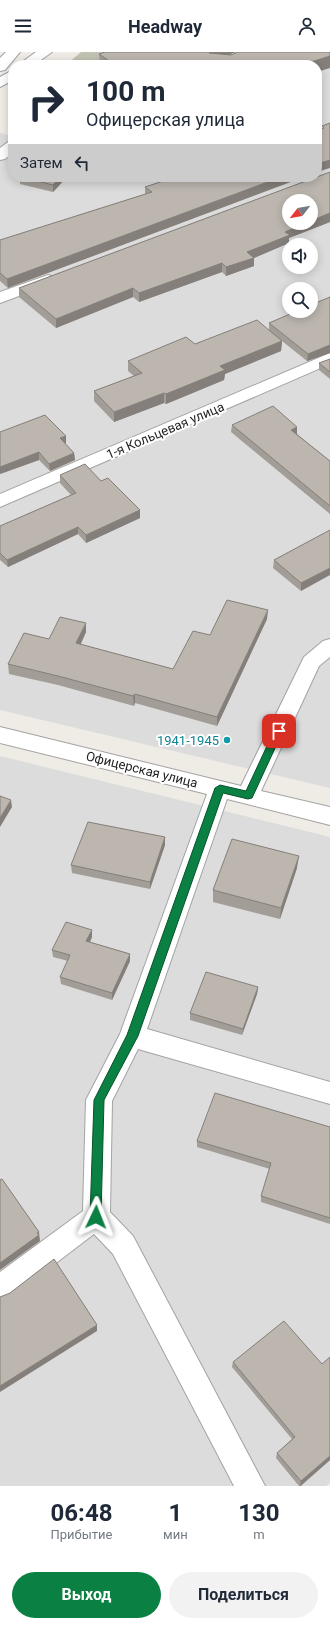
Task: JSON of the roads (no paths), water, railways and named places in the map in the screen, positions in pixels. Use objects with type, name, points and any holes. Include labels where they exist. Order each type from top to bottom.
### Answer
[{"type":"street","points":[[0,67],[13,52]]},
{"type":"street","points":[[33,60],[45,52]]},
{"type":"street","points":[[0,156],[8,149]]},
{"type":"street","points":[[0,298],[59,276]]},
{"type":"street","name":"1-я Кольцевая улица","points":[[0,501],[330,358]]},
{"type":"street","points":[[248,795],[311,662],[330,646]]},
{"type":"street","name":"Офицерская улица","points":[[0,734],[330,816]]},
{"type":"street","points":[[220,788],[132,1036],[99,1100],[96,1217],[122,1245],[250,1486]]},
{"type":"street","points":[[132,1036],[330,1093]]},
{"type":"street","points":[[0,1289],[96,1217]]},
{"type":"place","name":"1941-1945","points":[[227,740]]}]
